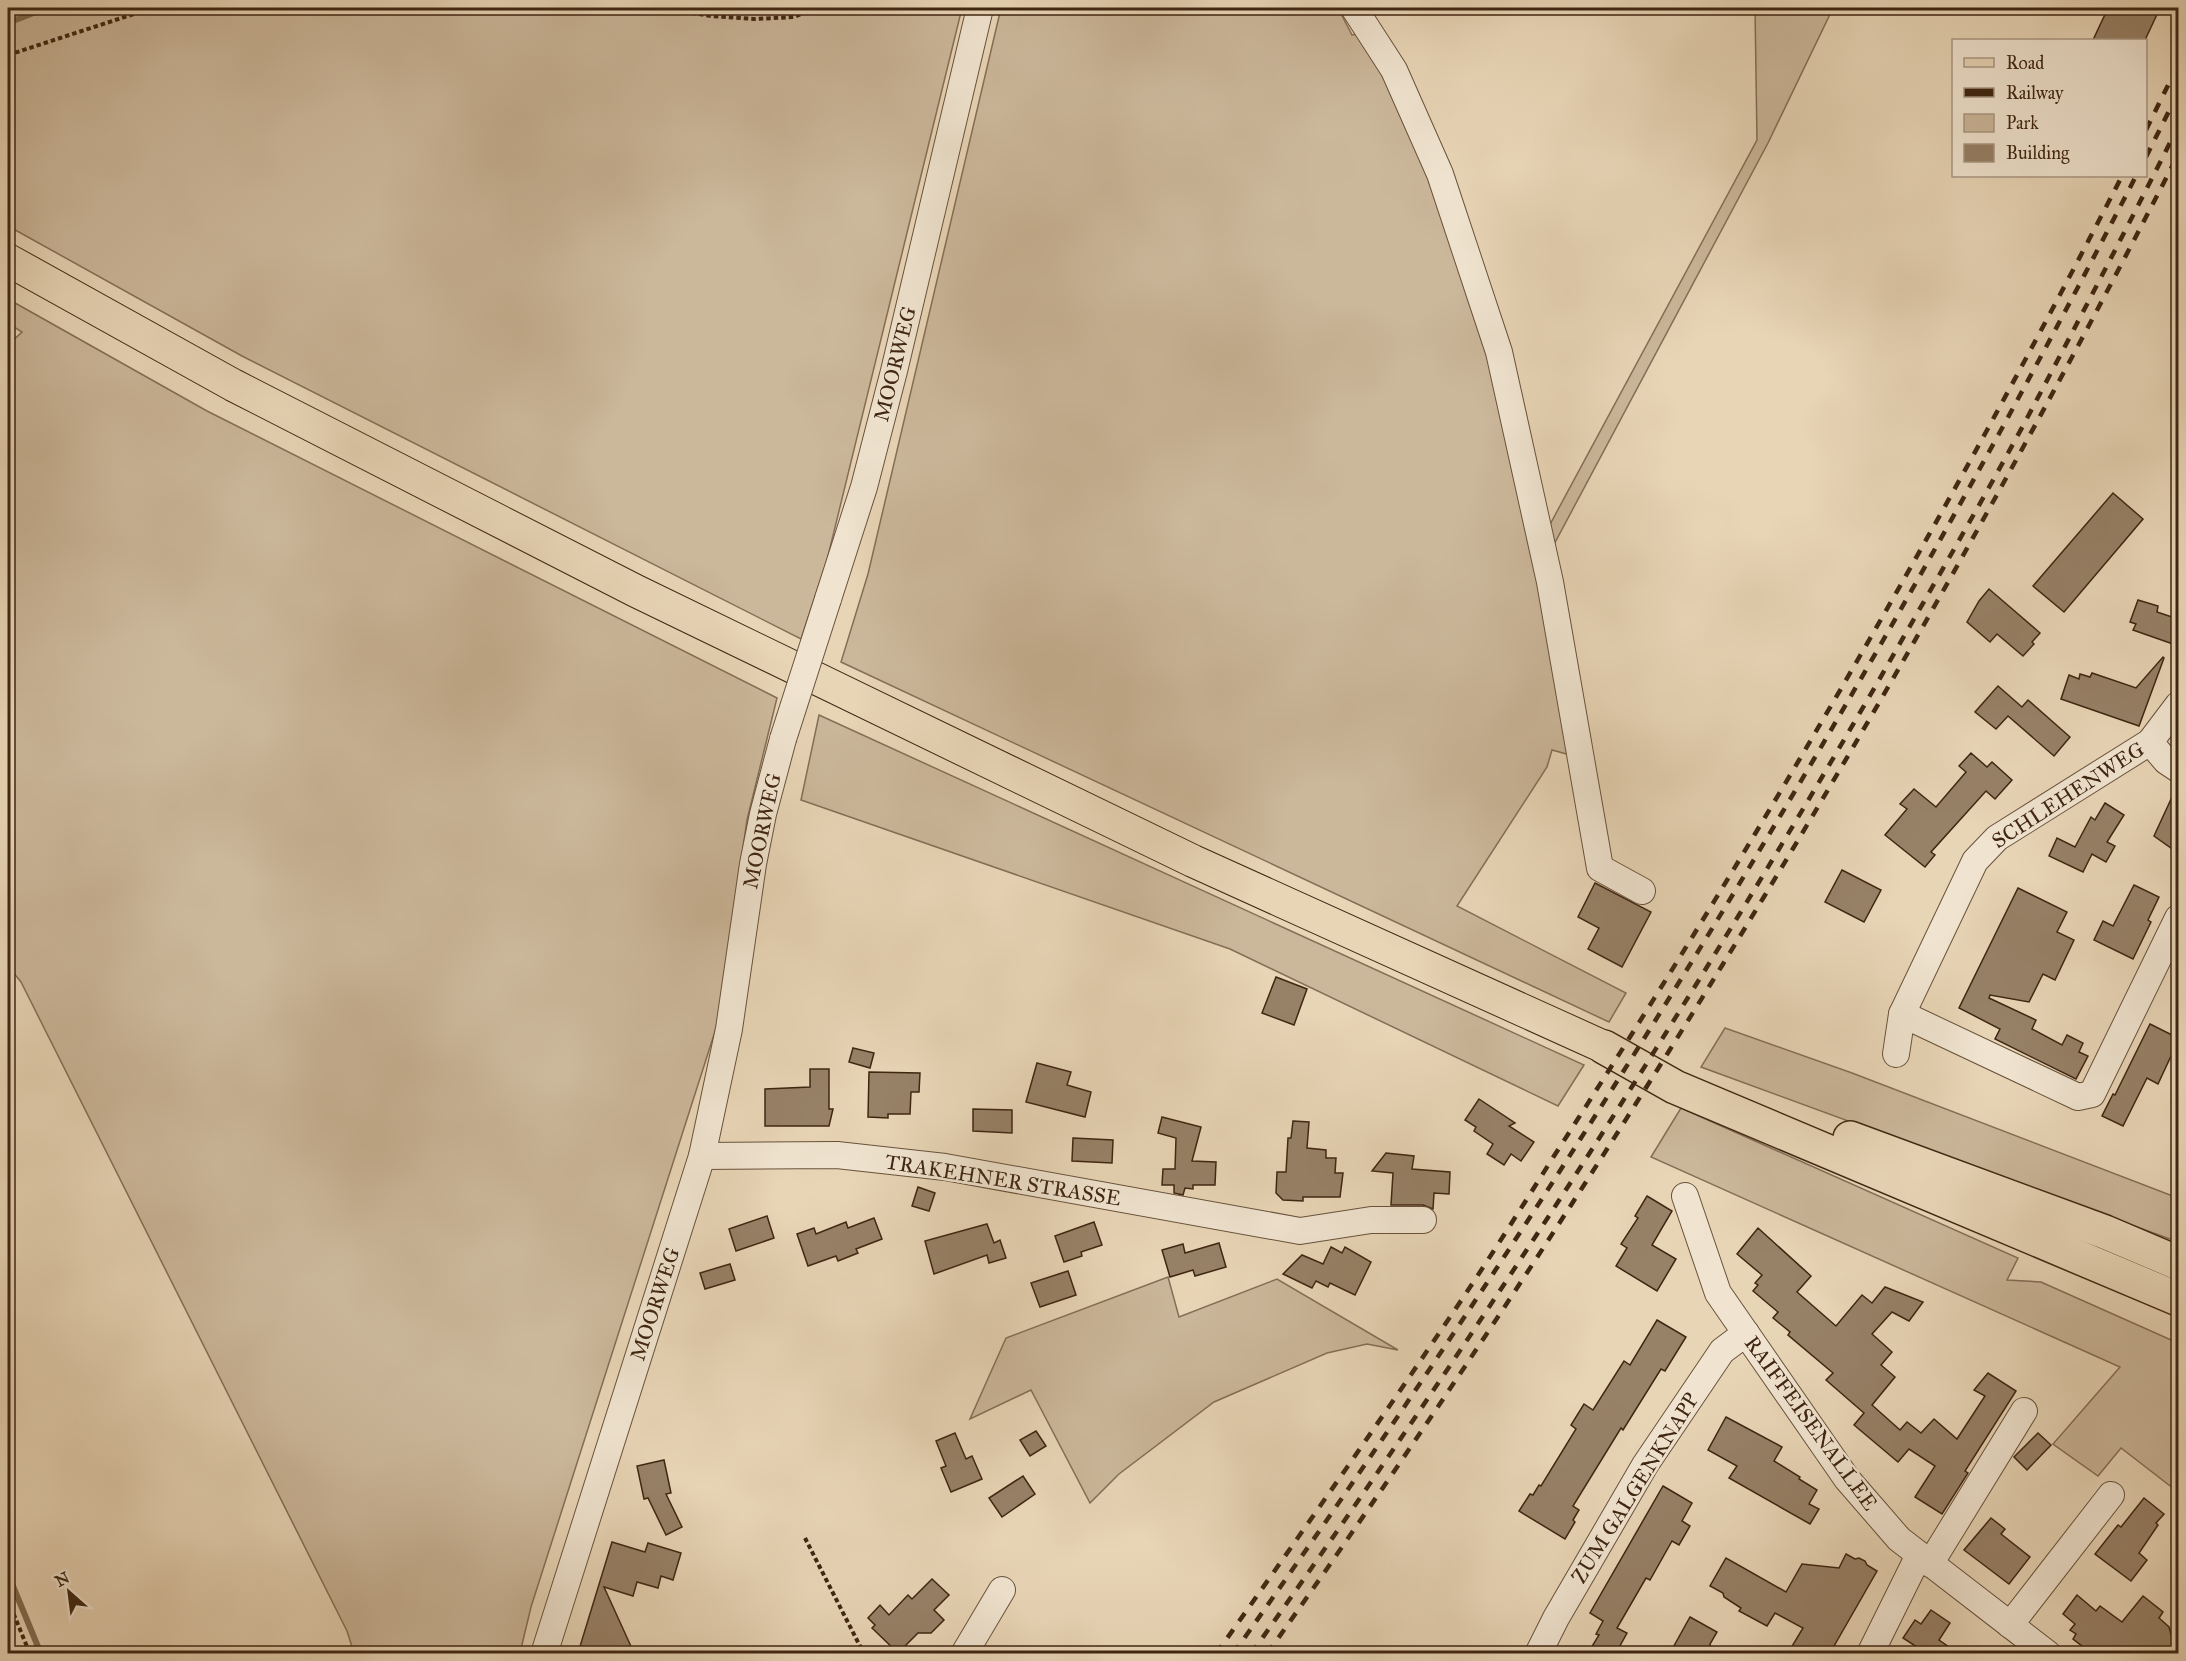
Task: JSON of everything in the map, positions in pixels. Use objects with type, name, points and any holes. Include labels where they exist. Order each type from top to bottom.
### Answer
[{"type":"highway","points":[[1604,1047],[2105,1232],[2178,1263]]},
{"type":"highway","points":[[1604,1047],[1675,1087],[2178,1299]]},
{"type":"main road","points":[[8,260],[233,385],[636,591],[1193,861],[1604,1047]]},
{"type":"street","name":"MOORWEG","points":[[544,1653],[702,1156],[729,1029],[753,864],[763,814],[783,739],[864,487],[894,371],[980,8]]},
{"type":"street","points":[[1354,8],[1394,70],[1436,163],[1498,352],[1550,582],[1600,868],[1642,891]]},
{"type":"street","name":"SCHLEHENWEG","points":[[1896,1054],[1902,1014],[1975,861],[1997,838],[2150,742],[2178,705]]},
{"type":"street","points":[[2150,742],[2166,761],[2178,769]]},
{"type":"street","points":[[1902,1014],[2078,1097],[2092,1094],[2178,918]]},
{"type":"street","name":"TRAKEHNER STRASSE","points":[[702,1156],[837,1155],[945,1167],[1300,1231],[1371,1220],[1424,1220]]},
{"type":"street","name":"RAIFFEISENALLEE","points":[[1684,1196],[1718,1293],[1847,1479],[1899,1539],[2048,1653]]},
{"type":"street","name":"ZUM GALGENKNAPP","points":[[1538,1653],[1556,1618],[1646,1465],[1722,1351],[1746,1333]]},
{"type":"street","points":[[1870,1653],[1925,1560],[2024,1411]]},
{"type":"street","points":[[2010,1626],[2110,1496]]},
{"type":"street","points":[[964,1653],[1002,1590]]},
{"type":"path","points":[[8,55],[140,12],[159,8]]},
{"type":"path","points":[[326,8],[348,8]]},
{"type":"path","points":[[662,8],[711,16],[754,19],[794,17],[816,8]]},
{"type":"path","points":[[805,1538],[864,1653]]},
{"type":"path","points":[[8,1600],[30,1653]]},
{"type":"green space","points":[[8,8],[962,8],[827,560],[801,639],[242,356],[8,226]]},
{"type":"green space","points":[[1001,8],[1338,8],[1352,35],[1364,33],[1435,175],[1504,395],[1577,757],[1552,750],[1547,767],[1457,906],[1626,993],[1609,1022],[841,662],[868,574]]},
{"type":"green space","points":[[1755,8],[1833,8],[1768,143],[1551,550],[1547,530],[1757,140]]},
{"type":"green space","points":[[8,299],[207,411],[777,698],[747,820],[718,1022],[531,1607],[520,1653],[354,1653],[347,1631],[21,982],[8,966],[8,345],[22,332],[8,323]]},
{"type":"green space","points":[[819,715],[1584,1065],[1558,1106],[1230,949],[801,800]]},
{"type":"green space","points":[[1725,1028],[1852,1073],[2178,1198],[2178,1242],[1701,1067]]},
{"type":"green space","points":[[1681,1108],[2018,1258],[2007,1280],[2041,1282],[2178,1343],[2178,1492],[2121,1448],[2098,1476],[2053,1444],[2120,1367],[1651,1157]]},
{"type":"green space","points":[[1168,1277],[1179,1317],[1277,1279],[1398,1350],[1367,1344],[1327,1353],[1214,1402],[1119,1474],[1090,1503],[1031,1390],[970,1419],[1006,1338]]},
{"type":"building","points":[[2108,8],[2160,8],[2145,39],[2093,39]]},
{"type":"building","points":[[2113,493],[2143,519],[2064,612],[2033,586]]},
{"type":"building","points":[[1989,589],[2040,633],[2023,656],[1997,634],[1990,642],[1967,622]]},
{"type":"building","points":[[2138,600],[2158,606],[2157,612],[2178,619],[2178,629],[2173,644],[2133,630],[2136,624],[2130,622]]},
{"type":"building","points":[[2163,657],[2139,726],[2061,699],[2069,675],[2079,679],[2080,674],[2090,677],[2092,673],[2136,688]]},
{"type":"building","points":[[1998,686],[2022,707],[2028,700],[2070,737],[2054,756],[2008,716],[1996,729],[1975,712]]},
{"type":"building","points":[[1971,753],[1987,767],[1992,762],[2012,780],[1995,799],[1986,791],[1931,852],[1935,855],[1925,867],[1885,835],[1907,809],[1900,804],[1914,789],[1936,807],[1966,772],[1959,766]]},
{"type":"building","points":[[2178,784],[2178,853],[2154,836]]},
{"type":"building","points":[[2105,803],[2124,815],[2107,842],[2115,846],[2106,862],[2092,854],[2083,872],[2049,856],[2057,838],[2075,847],[2091,817],[2095,820]]},
{"type":"building","points":[[1842,870],[1881,890],[1864,922],[1825,902]]},
{"type":"building","points":[[1595,883],[1651,912],[1622,967],[1588,949],[1599,928],[1578,917]]},
{"type":"building","points":[[2134,885],[2159,897],[2148,920],[2151,922],[2133,959],[2094,940],[2103,921],[2113,926]]},
{"type":"building","points":[[2018,888],[2067,912],[2057,932],[2074,940],[2055,980],[2043,974],[2029,1002],[1990,995],[1989,998],[2036,1020],[2032,1029],[2062,1045],[2067,1035],[2083,1043],[2079,1052],[2088,1056],[2076,1079],[1995,1039],[2000,1029],[1959,1008]]},
{"type":"building","points":[[1276,977],[1307,989],[1294,1025],[1262,1013]]},
{"type":"building","points":[[2150,1024],[2178,1038],[2178,1041],[2158,1084],[2147,1078],[2123,1126],[2102,1116],[2113,1094],[2115,1095]]},
{"type":"building","points":[[853,1048],[874,1053],[870,1068],[849,1062]]},
{"type":"building","points":[[1037,1063],[1071,1072],[1067,1085],[1091,1092],[1085,1117],[1026,1102]]},
{"type":"building","points":[[810,1069],[829,1069],[829,1109],[833,1109],[829,1126],[765,1126],[765,1089],[810,1087]]},
{"type":"building","points":[[869,1072],[920,1073],[919,1092],[911,1092],[910,1114],[888,1114],[888,1118],[868,1117]]},
{"type":"building","points":[[1479,1099],[1515,1123],[1509,1126],[1534,1142],[1521,1161],[1511,1154],[1504,1165],[1487,1154],[1493,1144],[1474,1131],[1476,1127],[1465,1120]]},
{"type":"building","points":[[973,1109],[1012,1110],[1012,1133],[973,1131]]},
{"type":"building","points":[[1162,1117],[1201,1127],[1192,1161],[1216,1162],[1215,1185],[1193,1185],[1193,1189],[1185,1188],[1183,1195],[1174,1193],[1174,1185],[1162,1185],[1163,1169],[1175,1169],[1176,1138],[1158,1133]]},
{"type":"building","points":[[1293,1121],[1309,1122],[1307,1148],[1326,1150],[1326,1158],[1336,1158],[1335,1173],[1343,1173],[1340,1197],[1303,1197],[1303,1201],[1283,1200],[1276,1193],[1277,1172],[1286,1172],[1288,1138],[1291,1138]]},
{"type":"building","points":[[1073,1138],[1113,1140],[1112,1163],[1072,1161]]},
{"type":"building","points":[[1386,1153],[1414,1156],[1412,1169],[1450,1172],[1449,1194],[1434,1193],[1433,1209],[1423,1205],[1391,1205],[1393,1173],[1372,1171]]},
{"type":"building","points":[[918,1187],[935,1193],[929,1211],[912,1206]]},
{"type":"building","points":[[1647,1196],[1672,1211],[1652,1245],[1676,1259],[1657,1291],[1616,1266],[1627,1248],[1621,1244],[1638,1218],[1635,1216]]},
{"type":"building","points":[[767,1216],[774,1238],[736,1251],[729,1229]]},
{"type":"building","points":[[874,1218],[882,1239],[856,1249],[858,1253],[838,1261],[836,1256],[808,1266],[797,1234],[814,1228],[816,1234],[846,1222],[848,1228]]},
{"type":"building","points":[[1094,1222],[1102,1245],[1081,1252],[1082,1256],[1064,1262],[1055,1236]]},
{"type":"building","points":[[987,1224],[994,1243],[1000,1240],[1006,1258],[989,1263],[987,1255],[934,1274],[925,1241]]},
{"type":"building","points":[[1758,1228],[1811,1276],[1797,1292],[1836,1326],[1862,1295],[1872,1303],[1885,1287],[1923,1302],[1909,1321],[1892,1312],[1872,1334],[1892,1352],[1881,1365],[1895,1377],[1872,1405],[1900,1430],[1907,1422],[1921,1433],[1934,1419],[1957,1439],[1985,1396],[1974,1390],[1988,1373],[2016,1391],[1965,1471],[1968,1473],[1942,1514],[1915,1497],[1935,1466],[1909,1449],[1898,1462],[1854,1425],[1864,1413],[1826,1380],[1833,1373],[1788,1335],[1790,1332],[1773,1318],[1778,1312],[1753,1291],[1758,1285],[1755,1283],[1762,1275],[1737,1254]]},
{"type":"building","points":[[1219,1243],[1226,1267],[1195,1276],[1193,1270],[1170,1277],[1162,1250],[1183,1244],[1185,1253]]},
{"type":"building","points":[[1331,1247],[1342,1253],[1345,1247],[1371,1262],[1355,1295],[1330,1283],[1328,1287],[1316,1281],[1312,1288],[1283,1274],[1302,1255],[1323,1264]]},
{"type":"building","points":[[730,1264],[735,1280],[705,1289],[700,1273]]},
{"type":"building","points":[[1068,1271],[1076,1295],[1040,1307],[1031,1283]]},
{"type":"building","points":[[1657,1320],[1686,1337],[1665,1371],[1661,1369],[1623,1430],[1621,1428],[1573,1506],[1579,1510],[1565,1539],[1519,1511],[1530,1494],[1533,1495],[1539,1485],[1541,1486],[1576,1429],[1571,1425],[1584,1404],[1593,1410],[1624,1361],[1630,1365]]},
{"type":"building","points":[[1726,1417],[1782,1447],[1774,1461],[1817,1490],[1809,1504],[1819,1509],[1810,1524],[1729,1478],[1737,1466],[1708,1450]]},
{"type":"building","points":[[1036,1431],[1046,1446],[1030,1456],[1020,1440]]},
{"type":"building","points":[[955,1433],[966,1459],[972,1456],[982,1479],[951,1492],[941,1468],[946,1466],[936,1441]]},
{"type":"building","points":[[2038,1433],[2051,1445],[2027,1470],[2014,1457]]},
{"type":"building","points":[[664,1460],[671,1493],[666,1494],[682,1527],[666,1535],[648,1498],[644,1499],[637,1466]]},
{"type":"building","points":[[1023,1476],[1035,1494],[1002,1517],[989,1498]]},
{"type":"building","points":[[1663,1486],[1692,1503],[1682,1521],[1690,1526],[1679,1545],[1672,1541],[1650,1580],[1646,1578],[1617,1628],[1627,1633],[1616,1653],[1588,1653],[1599,1635],[1596,1634],[1603,1621],[1590,1613]]},
{"type":"building","points":[[2144,1498],[2164,1514],[2156,1523],[2158,1525],[2139,1553],[2147,1560],[2131,1581],[2095,1554]]},
{"type":"building","points":[[1991,1518],[2005,1529],[2001,1534],[2030,1557],[2009,1584],[1964,1550]]},
{"type":"building","points":[[612,1542],[645,1552],[648,1543],[681,1553],[673,1580],[661,1576],[658,1588],[637,1582],[633,1596],[604,1587],[634,1653],[578,1653]]},
{"type":"building","points":[[1846,1554],[1865,1561],[1877,1571],[1830,1653],[1788,1653],[1803,1628],[1775,1613],[1767,1626],[1739,1611],[1741,1608],[1724,1597],[1723,1593],[1710,1586],[1726,1558],[1786,1592],[1802,1564],[1839,1568]]},
{"type":"building","points":[[932,1579],[949,1595],[934,1610],[944,1620],[931,1633],[918,1633],[898,1653],[872,1628],[875,1625],[868,1618],[880,1605],[889,1615],[908,1595],[912,1599]]},
{"type":"building","points":[[2077,1595],[2096,1611],[2100,1606],[2122,1622],[2143,1596],[2163,1612],[2159,1618],[2169,1627],[2176,1653],[2091,1653],[2073,1639],[2076,1634],[2070,1630],[2075,1624],[2063,1614]]},
{"type":"building","points":[[1931,1610],[1950,1623],[1939,1640],[1958,1653],[1926,1653],[1903,1638],[1915,1620],[1921,1624]]},
{"type":"building","points":[[1690,1617],[1717,1632],[1710,1644],[1712,1653],[1670,1653]]},
{"type":"waterway","points":[[8,23],[46,8]]},
{"type":"waterway","points":[[8,1574],[41,1654]]},
{"type":"railway","points":[[2147,128],[2178,65]]},
{"type":"railway","points":[[2147,155],[2178,93]]},
{"type":"railway","points":[[1251,1654],[1497,1295],[1731,929],[1879,680],[1989,487],[2178,127]]},
{"type":"railway","points":[[1267,1654],[1393,1473],[1515,1291],[1634,1107],[1750,921],[1862,733],[1970,542],[2076,350],[2178,155]]},
{"type":"railway","points":[[1216,1654],[1363,1444],[1503,1237],[1705,916],[1850,673],[1920,550],[2121,177]]},
{"type":"railway","points":[[1233,1654],[1357,1476],[1478,1296],[1711,931],[1930,557],[2035,368],[2135,177]]}]
